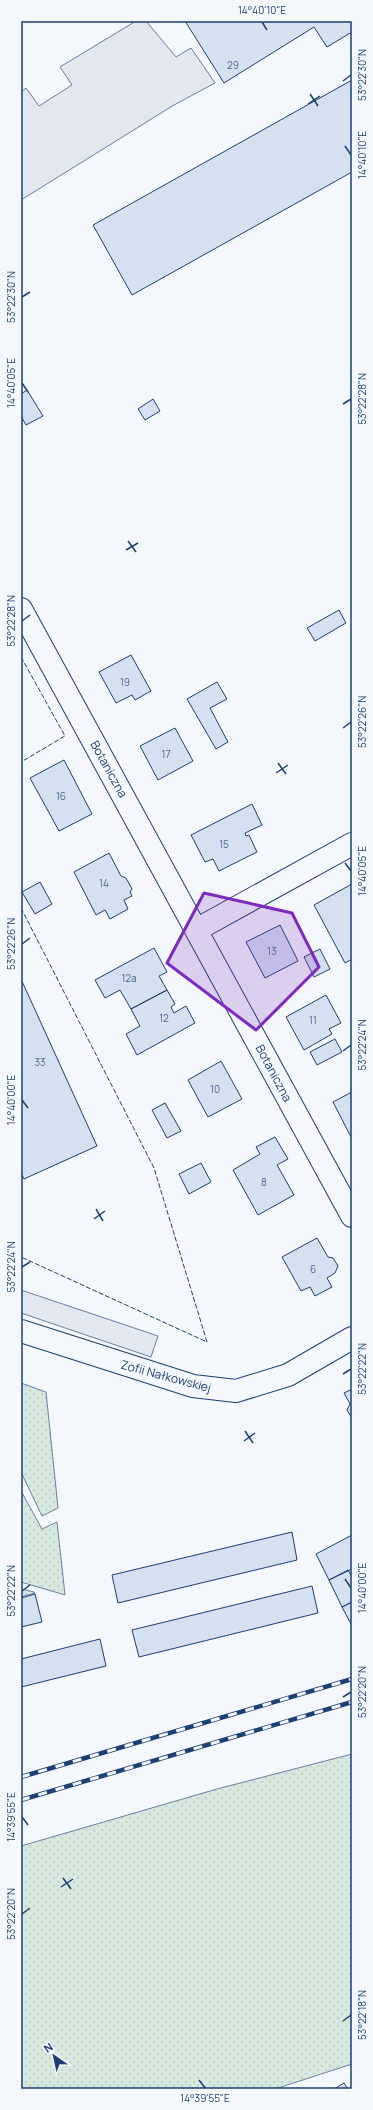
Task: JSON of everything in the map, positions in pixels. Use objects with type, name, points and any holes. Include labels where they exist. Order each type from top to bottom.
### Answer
[{"type":"street","name":"Botaniczna","points":[[21,609],[352,1216]]},
{"type":"street","points":[[196,930],[352,844]]},
{"type":"street","name":"Zofii Nałkowskiej","points":[[21,1332],[193,1386],[236,1391],[288,1375],[352,1338]]},
{"type":"highlighted area","points":[[204,893],[292,913],[319,967],[256,1030],[167,963]]},
{"type":"shaded area","points":[[136,21],[146,21],[176,57],[191,48],[215,83],[174,105],[21,200],[21,92],[26,88],[39,106],[72,85],[60,67]]},
{"type":"shaded area","points":[[21,1290],[158,1336],[151,1357],[21,1313]]},
{"type":"shaded area","points":[[21,1383],[46,1392],[58,1508],[42,1516],[21,1472]]},
{"type":"shaded area","points":[[21,1491],[42,1529],[57,1522],[65,1595],[21,1582]]},
{"type":"shaded area","points":[[21,1589],[34,1592],[35,1593],[21,1597]]},
{"type":"shaded area","points":[[352,1754],[352,2064],[275,2089],[21,2089],[21,1846],[217,1789]]},
{"type":"building","points":[[185,21],[352,21],[352,32],[327,47],[314,27],[224,83]]},
{"type":"building","points":[[352,80],[352,172],[132,295],[93,225]]},
{"type":"building","points":[[27,390],[43,416],[26,425],[21,416],[21,394]]},
{"type":"building","points":[[153,399],[160,411],[145,420],[138,409]]},
{"type":"building","points":[[339,610],[346,623],[315,641],[307,628]]},
{"type":"building","points":[[131,655],[151,691],[135,700],[132,695],[116,703],[99,672]]},
{"type":"building","points":[[217,682],[227,699],[210,708],[228,742],[216,749],[187,699]]},
{"type":"building","points":[[175,728],[193,761],[158,780],[140,746]]},
{"type":"building","points":[[64,760],[92,814],[59,831],[30,778]]},
{"type":"building","points":[[252,804],[262,825],[245,833],[246,836],[249,835],[257,852],[219,871],[213,859],[205,862],[191,835]]},
{"type":"building","points":[[109,853],[121,876],[126,878],[132,889],[130,892],[132,896],[124,900],[128,909],[110,919],[105,910],[96,915],[74,872]]},
{"type":"building","points":[[40,882],[52,904],[35,914],[22,892]]},
{"type":"building","points":[[352,884],[352,959],[345,963],[314,905]]},
{"type":"building","points":[[280,925],[298,961],[265,978],[246,942]]},
{"type":"building","points":[[154,948],[167,972],[159,976],[167,990],[131,1009],[120,990],[105,998],[95,980]]},
{"type":"building","points":[[320,949],[330,969],[314,977],[304,957]]},
{"type":"building","points":[[21,979],[97,1146],[24,1179],[21,1173]]},
{"type":"building","points":[[167,990],[175,1004],[171,1007],[174,1013],[186,1006],[195,1023],[137,1055],[126,1034],[140,1026],[131,1009]]},
{"type":"building","points":[[326,995],[341,1023],[329,1029],[332,1034],[304,1050],[286,1017]]},
{"type":"building","points":[[335,1039],[342,1052],[317,1065],[310,1052]]},
{"type":"building","points":[[221,1061],[242,1099],[208,1117],[188,1080]]},
{"type":"building","points":[[352,1092],[352,1137],[351,1137],[333,1102]]},
{"type":"building","points":[[165,1103],[181,1131],[167,1138],[152,1110]]},
{"type":"building","points":[[275,1137],[288,1159],[277,1165],[294,1195],[258,1215],[233,1170],[260,1154],[256,1147]]},
{"type":"building","points":[[201,1163],[211,1182],[189,1194],[179,1174]]},
{"type":"building","points":[[317,1238],[328,1257],[333,1258],[338,1266],[335,1273],[327,1278],[332,1287],[315,1296],[310,1287],[301,1291],[282,1257]]},
{"type":"building","points":[[352,1389],[352,1418],[347,1410],[350,1404],[344,1393]]},
{"type":"building","points":[[292,1532],[297,1560],[118,1603],[112,1575]]},
{"type":"building","points":[[352,1535],[352,1569],[329,1580],[316,1554]]},
{"type":"building","points":[[348,1570],[352,1577],[352,1602],[342,1607],[329,1580]]},
{"type":"building","points":[[312,1586],[318,1613],[139,1657],[132,1630]]},
{"type":"building","points":[[35,1594],[42,1622],[21,1627],[21,1598]]},
{"type":"building","points":[[352,1602],[352,1626],[342,1607]]},
{"type":"building","points":[[100,1639],[106,1666],[21,1687],[21,1659]]},
{"type":"building","points":[[344,2083],[348,2089],[334,2089]]},
{"type":"railway","points":[[21,1777],[352,1679]]},
{"type":"railway","points":[[21,1800],[352,1702]]},
{"type":"fence","points":[[21,657],[65,736],[21,762]]},
{"type":"fence","points":[[21,908],[154,1168],[207,1342],[21,1257]]}]
